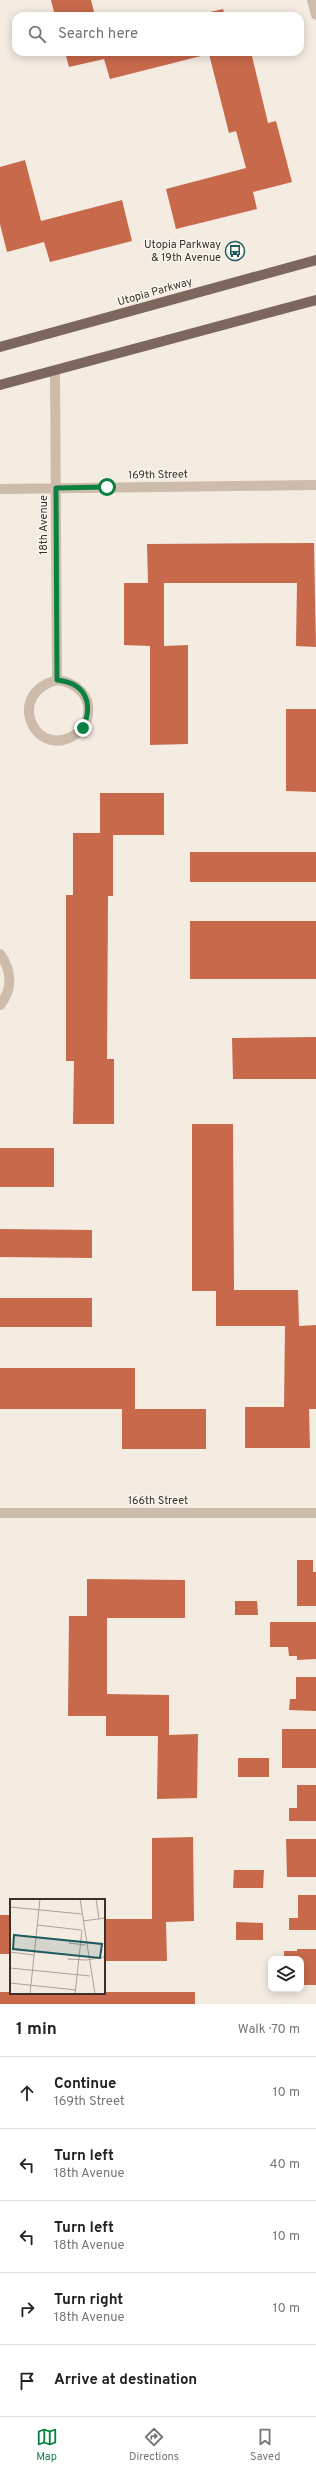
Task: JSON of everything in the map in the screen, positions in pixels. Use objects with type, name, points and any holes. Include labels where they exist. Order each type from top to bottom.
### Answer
[{"type":"main road","name":"Utopia Parkway","points":[[0,347],[316,260]]},
{"type":"main road","points":[[0,385],[316,300]]},
{"type":"street","points":[[312,0],[316,15]]},
{"type":"street","name":"18th Avenue","points":[[55,371],[57,680]]},
{"type":"street","name":"169th Street","points":[[0,489],[316,486]]},
{"type":"street","points":[[57,680],[75,685],[87,700],[88,710],[83,728],[72,737],[57,740],[47,738],[39,733],[32,725],[28,710],[32,696],[38,688],[57,680]]},
{"type":"street","points":[[0,954],[6,962],[10,974],[10,987],[6,998],[0,1005]]},
{"type":"street","name":"166th Street","points":[[0,1513],[316,1513]]},
{"type":"building","points":[[51,0],[91,0],[94,12],[54,12]]},
{"type":"building","points":[[223,9],[224,12],[210,12]]},
{"type":"building","points":[[66,56],[201,56],[110,79],[104,59],[69,67]]},
{"type":"building","points":[[210,56],[252,56],[268,123],[276,121],[292,182],[253,192],[257,209],[176,229],[166,189],[246,168],[236,131],[229,133]]},
{"type":"building","points":[[25,160],[41,221],[122,200],[132,241],[50,262],[44,242],[7,252],[0,224],[0,167]]},
{"type":"building","points":[[314,543],[316,647],[296,646],[297,583],[164,583],[164,646],[188,645],[188,744],[150,745],[150,646],[124,645],[124,583],[148,583],[147,544]]},
{"type":"building","points":[[286,709],[316,709],[316,792],[286,791]]},
{"type":"building","points":[[100,793],[164,793],[164,835],[113,835],[113,896],[108,896],[107,1059],[114,1059],[114,1124],[73,1124],[74,1061],[66,1061],[66,895],[73,895],[73,833],[100,833]]},
{"type":"building","points":[[190,852],[316,852],[316,882],[190,882]]},
{"type":"building","points":[[190,921],[316,921],[316,979],[190,979]]},
{"type":"building","points":[[316,1037],[316,1079],[233,1079],[232,1038]]},
{"type":"building","points":[[192,1124],[233,1124],[234,1290],[298,1290],[299,1326],[316,1325],[316,1409],[309,1409],[310,1448],[245,1448],[245,1407],[284,1407],[285,1326],[216,1326],[216,1291],[192,1291]]},
{"type":"building","points":[[0,1148],[54,1148],[54,1187],[0,1187]]},
{"type":"building","points":[[0,1229],[92,1230],[92,1258],[0,1257]]},
{"type":"building","points":[[0,1298],[92,1298],[92,1327],[0,1327]]},
{"type":"building","points":[[0,1368],[135,1368],[135,1409],[206,1409],[206,1449],[122,1449],[122,1409],[0,1409]]},
{"type":"building","points":[[297,1560],[313,1560],[313,1572],[316,1572],[316,1606],[297,1606]]},
{"type":"building","points":[[87,1579],[185,1580],[185,1618],[107,1618],[107,1694],[169,1695],[169,1735],[198,1734],[197,1798],[157,1799],[158,1736],[106,1736],[106,1716],[68,1716],[69,1616],[87,1616]]},
{"type":"building","points":[[235,1601],[257,1601],[258,1615],[235,1615]]},
{"type":"building","points":[[270,1622],[316,1622],[316,1659],[297,1660],[297,1656],[289,1656],[288,1647],[270,1647]]},
{"type":"building","points":[[296,1677],[316,1677],[316,1711],[289,1710],[290,1699],[296,1699]]},
{"type":"building","points":[[282,1729],[316,1729],[316,1768],[282,1768]]},
{"type":"building","points":[[238,1758],[269,1758],[269,1777],[238,1777]]},
{"type":"building","points":[[297,1785],[316,1785],[316,1821],[289,1821],[289,1808],[297,1808]]},
{"type":"building","points":[[193,1837],[194,1921],[166,1922],[167,1961],[105,1961],[105,1919],[152,1919],[152,1838]]},
{"type":"building","points":[[286,1839],[316,1839],[316,1877],[287,1877]]},
{"type":"building","points":[[234,1870],[264,1870],[263,1888],[233,1888]]},
{"type":"building","points":[[298,1895],[316,1895],[316,1930],[289,1930],[289,1918],[298,1918]]},
{"type":"building","points":[[0,1915],[10,1915],[10,1954],[0,1954]]},
{"type":"building","points":[[236,1922],[263,1923],[263,1940],[236,1940]]},
{"type":"building","points":[[297,1949],[316,1949],[316,1985],[304,1985],[304,1956],[284,1956],[284,1951],[297,1951]]},
{"type":"building","points":[[0,1992],[10,1992],[10,1994],[105,1994],[105,1992],[195,1992],[195,2004],[0,2004]]},
{"type":"place","name":"Utopia Parkway & 19th Avenue","points":[[235,251]]},
{"type":"route","points":[[83,728],[87,719],[87,700],[82,691],[75,685],[66,681],[57,680],[56,488],[107,487]]}]
